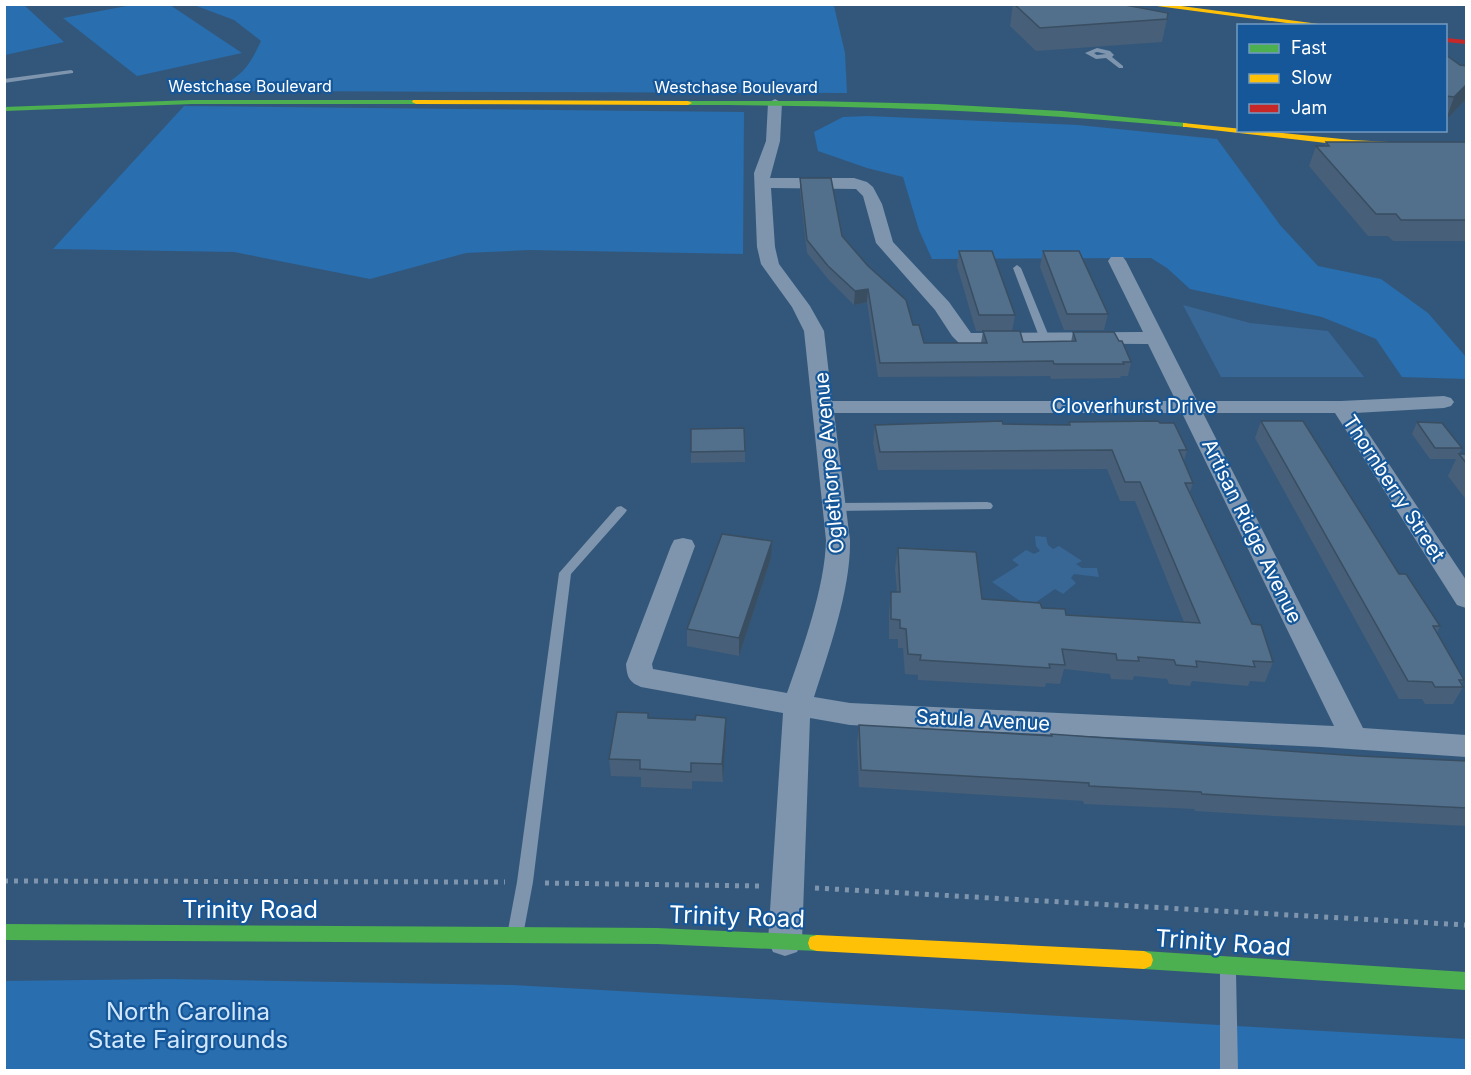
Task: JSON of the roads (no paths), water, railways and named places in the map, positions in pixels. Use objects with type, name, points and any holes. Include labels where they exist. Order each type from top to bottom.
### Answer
[{"type":"main road","points":[[1145,4],[1314,24]]},
{"type":"main road","points":[[1447,40],[1467,42]]},
{"type":"main road","name":"Westchase Boulevard","points":[[4,109],[84,104],[200,102],[862,103],[1091,115],[1237,132]]},
{"type":"main road","name":"Westchase Boulevard","points":[[1240,132],[1327,142],[1467,149]]},
{"type":"main road","name":"Trinity Road","points":[[4,932],[516,934],[785,941],[1467,981]]},
{"type":"street","name":"Oglethorpe Avenue","points":[[775,103],[775,135],[762,173],[766,247],[770,264],[780,281],[801,306],[814,331],[838,540],[835,581],[813,659],[797,705],[785,941]]},
{"type":"street","points":[[762,183],[861,184],[871,194],[883,240],[944,308],[961,336],[966,339],[1155,338]]},
{"type":"street","name":"Artisan Ridge Avenue","points":[[1117,261],[1354,738]]},
{"type":"street","name":"Cloverhurst Drive","points":[[824,407],[1341,407],[1444,402]]},
{"type":"street","name":"Thornberry Street","points":[[1341,407],[1467,599]]},
{"type":"street","name":"Satula Avenue","points":[[683,546],[639,664],[640,675],[651,680],[849,714],[1354,738],[1467,746]]},
{"type":"lane","points":[[1108,68],[1096,57],[1090,56],[1089,52],[1105,51],[1111,54],[1109,57],[1121,67]]},
{"type":"lane","points":[[4,81],[71,72]]},
{"type":"lane","points":[[1017,268],[1045,339]]},
{"type":"lane","points":[[835,507],[987,506]]},
{"type":"lane","points":[[516,934],[566,573],[621,510]]},
{"type":"lane","points":[[1228,966],[1229,1071]]},
{"type":"park label","name":"North Carolina State Fairgrounds","points":[[188,1026]]}]
